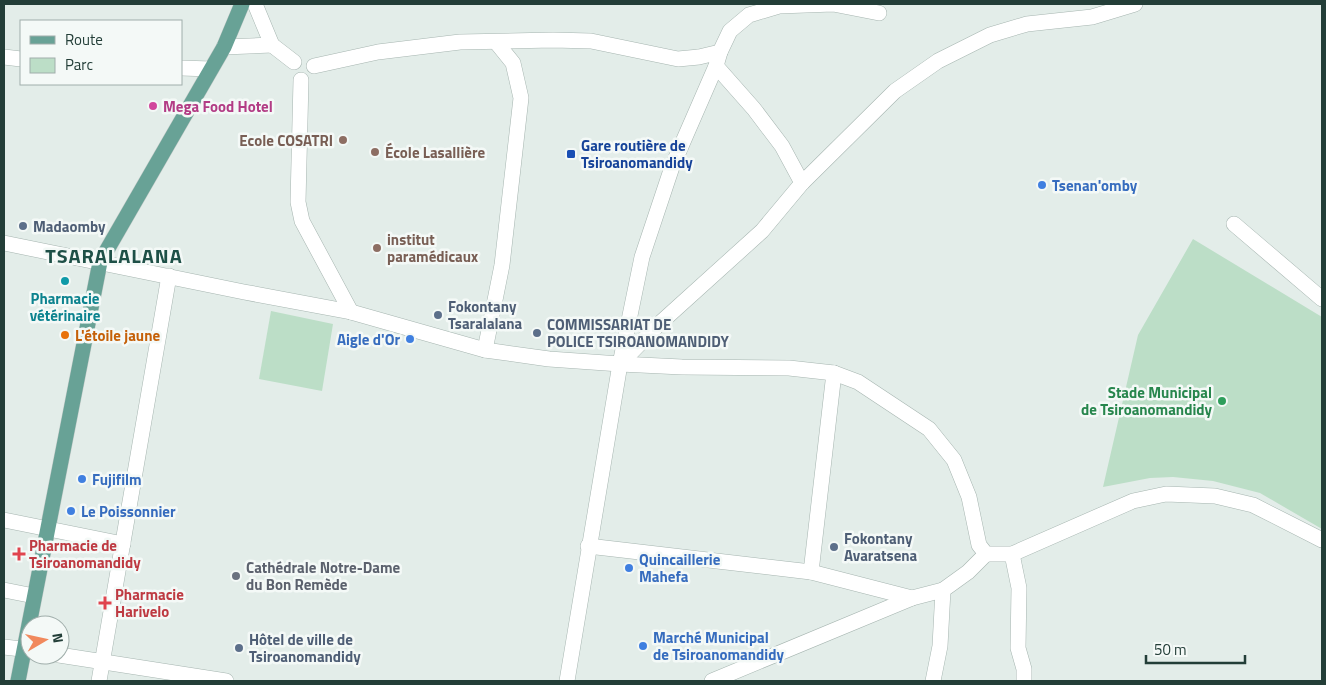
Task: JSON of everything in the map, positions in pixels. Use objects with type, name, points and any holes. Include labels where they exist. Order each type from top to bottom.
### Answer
[{"type":"main road","points":[[32,615],[100,262],[224,47],[242,4]]},
{"type":"main road","points":[[18,681],[23,665]]},
{"type":"street","points":[[255,4],[272,45],[294,62]]},
{"type":"street","points":[[567,681],[588,546],[620,364],[642,257],[672,168],[730,31],[749,15],[780,5],[832,4],[879,12]]},
{"type":"street","points":[[620,364],[658,325],[762,231],[802,184],[895,91],[938,62],[990,35],[1028,24],[1092,17],[1135,4]]},
{"type":"street","points":[[314,66],[378,52],[460,42],[553,40],[591,41],[678,59],[699,57],[718,59],[782,146],[802,184]]},
{"type":"street","points":[[485,350],[502,265],[520,98],[513,63],[496,42]]},
{"type":"street","points":[[224,47],[272,45]]},
{"type":"street","points":[[4,57],[20,59]]},
{"type":"street","points":[[301,57],[309,59],[314,66],[314,73],[308,79],[301,80],[294,76],[292,69],[294,62],[301,57]]},
{"type":"street","points":[[182,68],[211,69]]},
{"type":"street","points":[[301,80],[298,202],[302,221],[352,312]]},
{"type":"street","points":[[1234,224],[1322,299]]},
{"type":"street","points":[[4,243],[352,312],[485,350],[550,359],[620,364],[682,367],[789,368],[834,373],[858,382],[929,429],[954,460],[969,497],[979,545],[986,554]]},
{"type":"street","points":[[99,681],[169,276]]},
{"type":"street","points":[[811,572],[834,373]]},
{"type":"street","points":[[712,681],[912,598],[943,590],[968,572],[986,554],[1012,554],[1133,501],[1166,494],[1215,496],[1253,505],[1322,540]]},
{"type":"street","points":[[4,520],[123,544]]},
{"type":"street","points":[[588,546],[811,572],[912,598]]},
{"type":"street","points":[[1012,554],[1019,588],[1018,648],[1024,669],[1024,681]]},
{"type":"street","points":[[4,590],[34,596]]},
{"type":"street","points":[[933,681],[940,646],[943,590]]},
{"type":"street","points":[[4,646],[20,649]]},
{"type":"street","points":[[70,657],[226,681]]},
{"type":"green space","name":"Stade Municipal de Tsiroanomandidy","points":[[1193,239],[1322,317],[1322,529],[1260,493],[1213,481],[1173,477],[1150,478],[1103,487],[1138,335]]},
{"type":"green space","points":[[271,311],[333,324],[322,391],[259,379]]},
{"type":"place","name":"Mega Food Hotel","points":[[153,106]]},
{"type":"place","name":"Ecole COSATRI","points":[[343,140]]},
{"type":"place","name":"École Lasallière","points":[[375,152]]},
{"type":"place","name":"Gare routière de Tsiroanomandidy","points":[[571,154]]},
{"type":"place","name":"Tsenan'omby","points":[[1042,185]]},
{"type":"place","name":"Madaomby","points":[[23,226]]},
{"type":"place","name":"institut paramédicaux","points":[[377,248]]},
{"type":"place","name":"Pharmacie vétérinaire","points":[[65,281]]},
{"type":"place","name":"Fokontany Tsaralalana","points":[[438,315]]},
{"type":"place","name":"COMMISSARIAT DE POLICE TSIROANOMANDIDY","points":[[537,333]]},
{"type":"place","name":"L'étoile jaune","points":[[65,335]]},
{"type":"place","name":"Aigle d'Or","points":[[410,339]]},
{"type":"place","name":"Stade Municipal de Tsiroanomandidy","points":[[1222,401]]},
{"type":"place","name":"Fujifilm","points":[[82,479]]},
{"type":"place","name":"Le Poissonnier","points":[[71,511]]},
{"type":"place","name":"Fokontany Avaratsena","points":[[834,547]]},
{"type":"place","name":"Pharmacie de Tsiroanomandidy","points":[[19,554]]},
{"type":"place","name":"Quincaillerie Mahefa","points":[[629,568]]},
{"type":"place","name":"Cathédrale Notre-Dame du Bon Remède","points":[[236,576]]},
{"type":"place","name":"Pharmacie Harivelo","points":[[105,603]]},
{"type":"place","name":"Marché Municipal de Tsiroanomandidy","points":[[643,646]]},
{"type":"place","name":"Hôtel de ville de Tsiroanomandidy","points":[[239,648]]},
{"type":"district","name":"TSARALALANA","points":[[114,255]]}]
